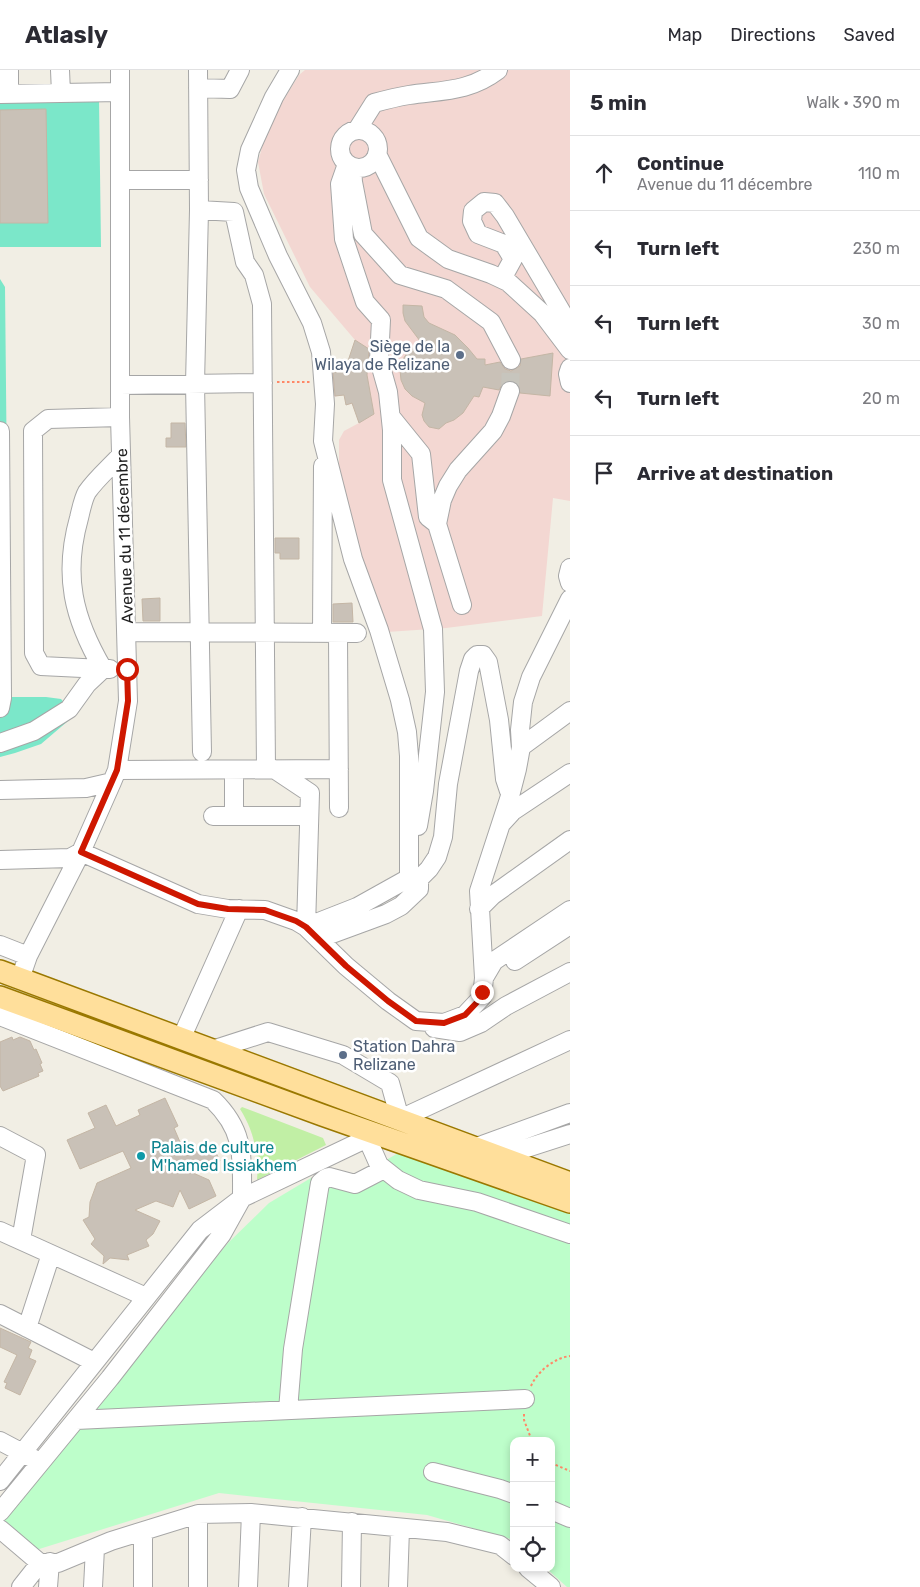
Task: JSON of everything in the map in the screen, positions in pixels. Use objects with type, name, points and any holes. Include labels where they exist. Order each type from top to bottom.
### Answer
[{"type":"main road","points":[[10,975],[570,1183]]},
{"type":"main road","points":[[0,997],[322,1115],[371,1136],[570,1202]]},
{"type":"street","points":[[9,70],[5,94],[120,92]]},
{"type":"street","points":[[60,70],[61,93]]},
{"type":"street","name":"Avenue du 11 décembre","points":[[10,975],[28,956],[81,852],[114,776],[128,701],[120,417],[120,70]]},
{"type":"street","points":[[198,70],[199,210],[195,384],[202,752]]},
{"type":"street","points":[[198,88],[230,89],[240,70]]},
{"type":"street","points":[[290,70],[274,97],[250,150],[246,170],[249,188],[255,204],[318,338],[323,366],[322,381],[325,404],[323,441],[330,633],[340,808]]},
{"type":"street","points":[[357,130],[374,103],[408,95],[449,91],[485,80],[498,70]]},
{"type":"street","points":[[378,154],[371,164],[359,169],[350,166],[342,160],[339,147],[345,135],[357,130],[363,130],[374,137],[377,142],[378,154],[418,238],[448,260],[508,282],[542,313],[569,349]]},
{"type":"street","points":[[350,166],[363,234],[400,275],[446,289],[492,322],[511,360]]},
{"type":"street","points":[[350,166],[340,184],[344,239],[365,302],[381,320],[379,360],[388,392],[391,417],[392,480],[433,629],[435,692],[414,878]]},
{"type":"street","points":[[121,180],[199,180]]},
{"type":"street","points":[[199,210],[234,212],[245,262],[254,275],[262,304],[265,633],[270,769]]},
{"type":"street","points":[[502,279],[518,253],[567,321],[569,349]]},
{"type":"street","points":[[570,368],[568,374],[570,384]]},
{"type":"street","points":[[120,385],[263,383]]},
{"type":"street","points":[[462,605],[437,524],[442,500],[458,470],[493,431],[502,416],[510,391]]},
{"type":"street","points":[[120,417],[48,419],[33,431],[34,653],[41,666],[127,669]]},
{"type":"street","points":[[391,417],[421,454],[428,517],[437,524]]},
{"type":"street","points":[[0,431],[2,698],[0,708]]},
{"type":"street","points":[[312,933],[386,914],[401,906],[419,889],[414,878],[410,756],[407,732],[400,700],[379,630],[353,558],[323,441]]},
{"type":"street","points":[[103,669],[80,625],[71,588],[73,540],[86,493],[121,455]]},
{"type":"street","points":[[570,568],[568,576],[570,583]]},
{"type":"street","points":[[416,1021],[444,1023],[465,1015],[482,997],[479,891],[510,796],[521,747],[520,730],[523,702],[531,677],[570,599]]},
{"type":"street","points":[[126,632],[357,633]]},
{"type":"street","points":[[414,878],[429,869],[437,857],[441,844],[448,784],[469,671],[477,654],[483,655],[488,662],[499,720],[505,779],[510,796]]},
{"type":"street","points":[[0,743],[34,731],[69,709],[87,684],[103,669]]},
{"type":"street","points":[[521,747],[570,711]]},
{"type":"street","points":[[270,769],[310,793],[312,933]]},
{"type":"street","points":[[0,790],[86,788],[114,776],[234,770],[339,769]]},
{"type":"street","points":[[234,770],[234,816]]},
{"type":"street","points":[[500,825],[513,811],[570,773]]},
{"type":"street","points":[[213,816],[309,816]]},
{"type":"street","points":[[479,909],[493,895],[570,840]]},
{"type":"street","points":[[0,860],[70,858],[81,852],[198,904],[265,910],[296,921],[388,1001],[416,1021],[437,1030],[460,1032],[481,1023],[506,1006],[570,972]]},
{"type":"street","points":[[181,1039],[239,909]]},
{"type":"street","points":[[483,985],[494,961],[570,910]]},
{"type":"street","points":[[483,985],[496,974],[570,925]]},
{"type":"street","points":[[0,944],[28,956]]},
{"type":"street","points":[[0,1016],[213,1100],[230,1119],[240,1144],[242,1198],[222,1234],[110,1378],[0,1512]]},
{"type":"street","points":[[212,1050],[268,1032],[343,1055],[390,1083],[400,1119],[570,1040]]},
{"type":"street","points":[[474,1148],[570,1113]]},
{"type":"street","points":[[322,1115],[336,1122],[343,1136],[340,1151]]},
{"type":"street","points":[[0,1136],[36,1155],[21,1240]]},
{"type":"street","points":[[0,1481],[200,1230],[242,1198],[371,1136],[380,1165],[398,1180],[419,1190],[477,1202],[570,1234]]},
{"type":"street","points":[[499,1157],[562,1137],[570,1149]]},
{"type":"street","points":[[288,1410],[293,1349],[320,1183],[329,1177],[355,1184],[384,1169]]},
{"type":"street","points":[[0,1231],[146,1297]]},
{"type":"street","points":[[27,1328],[52,1254]]},
{"type":"street","points":[[0,1314],[94,1362]]},
{"type":"street","points":[[76,1420],[525,1399]]},
{"type":"street","points":[[0,1441],[41,1462]]},
{"type":"street","points":[[433,1472],[510,1493]]},
{"type":"street","points":[[555,1512],[570,1518]]},
{"type":"street","points":[[248,1587],[251,1513]]},
{"type":"street","points":[[0,1529],[45,1562],[58,1563],[143,1530],[198,1514],[251,1513],[446,1532],[500,1545],[510,1553]]},
{"type":"street","points":[[198,1514],[198,1587]]},
{"type":"street","points":[[298,1587],[302,1518]]},
{"type":"street","points":[[351,1587],[352,1522]]},
{"type":"street","points":[[400,1529],[403,1585]]},
{"type":"street","points":[[143,1530],[143,1587]]},
{"type":"street","points":[[93,1587],[95,1548]]},
{"type":"street","points":[[21,1587],[45,1562]]},
{"type":"street","points":[[45,1562],[48,1587]]},
{"type":"street","points":[[532,1572],[545,1585]]},
{"type":"path","points":[[263,383],[322,381]]},
{"type":"path","points":[[555,1464],[570,1470]]},
{"type":"shaded area","name":"Siège de la Wilaya de Relizane","points":[[305,70],[570,70],[570,501],[553,498],[542,616],[446,628],[387,632],[352,533],[339,475],[339,440],[344,431],[359,423],[352,404],[346,405],[344,395],[326,398],[323,373],[341,372],[343,360],[348,361],[355,340],[310,287],[264,194],[258,162],[265,137],[276,112],[299,75]]},
{"type":"green space","points":[[99,98],[101,247],[0,247],[0,100]]},
{"type":"green space","points":[[0,279],[5,287],[7,485],[0,498]]},
{"type":"green space","points":[[0,697],[46,697],[61,699],[75,715],[41,744],[0,757]]},
{"type":"green space","points":[[242,1107],[323,1138],[326,1145],[257,1180],[257,1161],[254,1143],[249,1126],[240,1109]]},
{"type":"green space","points":[[400,1152],[570,1208],[570,1587],[567,1587],[550,1572],[555,1572],[555,1437],[510,1437],[510,1539],[427,1515],[219,1493],[36,1550],[2,1518],[228,1243],[269,1203],[326,1169],[355,1178]]},
{"type":"building","points":[[46,109],[48,223],[0,223],[0,110]]},
{"type":"building","points":[[403,305],[422,306],[424,317],[429,323],[455,335],[477,359],[485,359],[485,365],[500,362],[505,369],[511,371],[520,366],[521,359],[553,353],[550,396],[520,393],[518,384],[513,381],[503,383],[499,390],[483,387],[479,397],[474,396],[463,413],[454,420],[446,423],[439,429],[429,427],[422,415],[425,403],[412,396],[405,389],[401,380],[400,370],[402,361],[407,353],[420,341],[405,321]]},
{"type":"building","points":[[355,340],[369,349],[367,375],[374,414],[359,423],[352,403],[346,405],[344,395],[335,396],[333,372],[341,372],[343,360],[348,361]]},
{"type":"building","points":[[171,423],[185,423],[186,447],[166,447],[166,438],[171,438]]},
{"type":"building","points":[[275,538],[299,538],[299,559],[280,559],[280,553],[275,553]]},
{"type":"building","points":[[160,598],[160,621],[143,621],[142,599]]},
{"type":"building","points":[[352,603],[353,622],[333,622],[333,604]]},
{"type":"building","points":[[12,1037],[13,1040],[20,1037],[30,1041],[34,1050],[36,1049],[43,1071],[38,1073],[39,1076],[3,1091],[0,1086],[0,1042]]},
{"type":"building","points":[[165,1098],[178,1126],[174,1128],[186,1156],[212,1145],[220,1161],[193,1173],[209,1180],[216,1196],[189,1209],[180,1190],[173,1207],[156,1201],[135,1210],[160,1221],[153,1234],[146,1240],[149,1246],[127,1255],[129,1260],[110,1258],[103,1264],[104,1256],[91,1244],[95,1239],[83,1220],[89,1217],[90,1202],[97,1183],[131,1168],[123,1151],[80,1169],[67,1140],[95,1128],[88,1113],[106,1105],[116,1126],[140,1115],[138,1110]]},
{"type":"building","points":[[0,1328],[31,1342],[28,1348],[32,1350],[29,1358],[36,1361],[20,1395],[5,1388],[7,1383],[4,1382],[17,1355],[0,1347]]},
{"type":"tunnel","points":[[510,391],[511,360]]},
{"type":"place","name":"Siège de la Wilaya de Relizane","points":[[460,355]]},
{"type":"place","name":"Station Dahra Relizane","points":[[343,1055]]},
{"type":"place","name":"Palais de culture M'hamed Issiakhem","points":[[141,1156]]},
{"type":"route","points":[[127,669],[128,701],[117,770],[81,852],[198,904],[228,909],[265,910],[296,921],[306,927],[346,966],[388,1001],[416,1021],[444,1023],[465,1015],[482,997],[482,992]]}]
